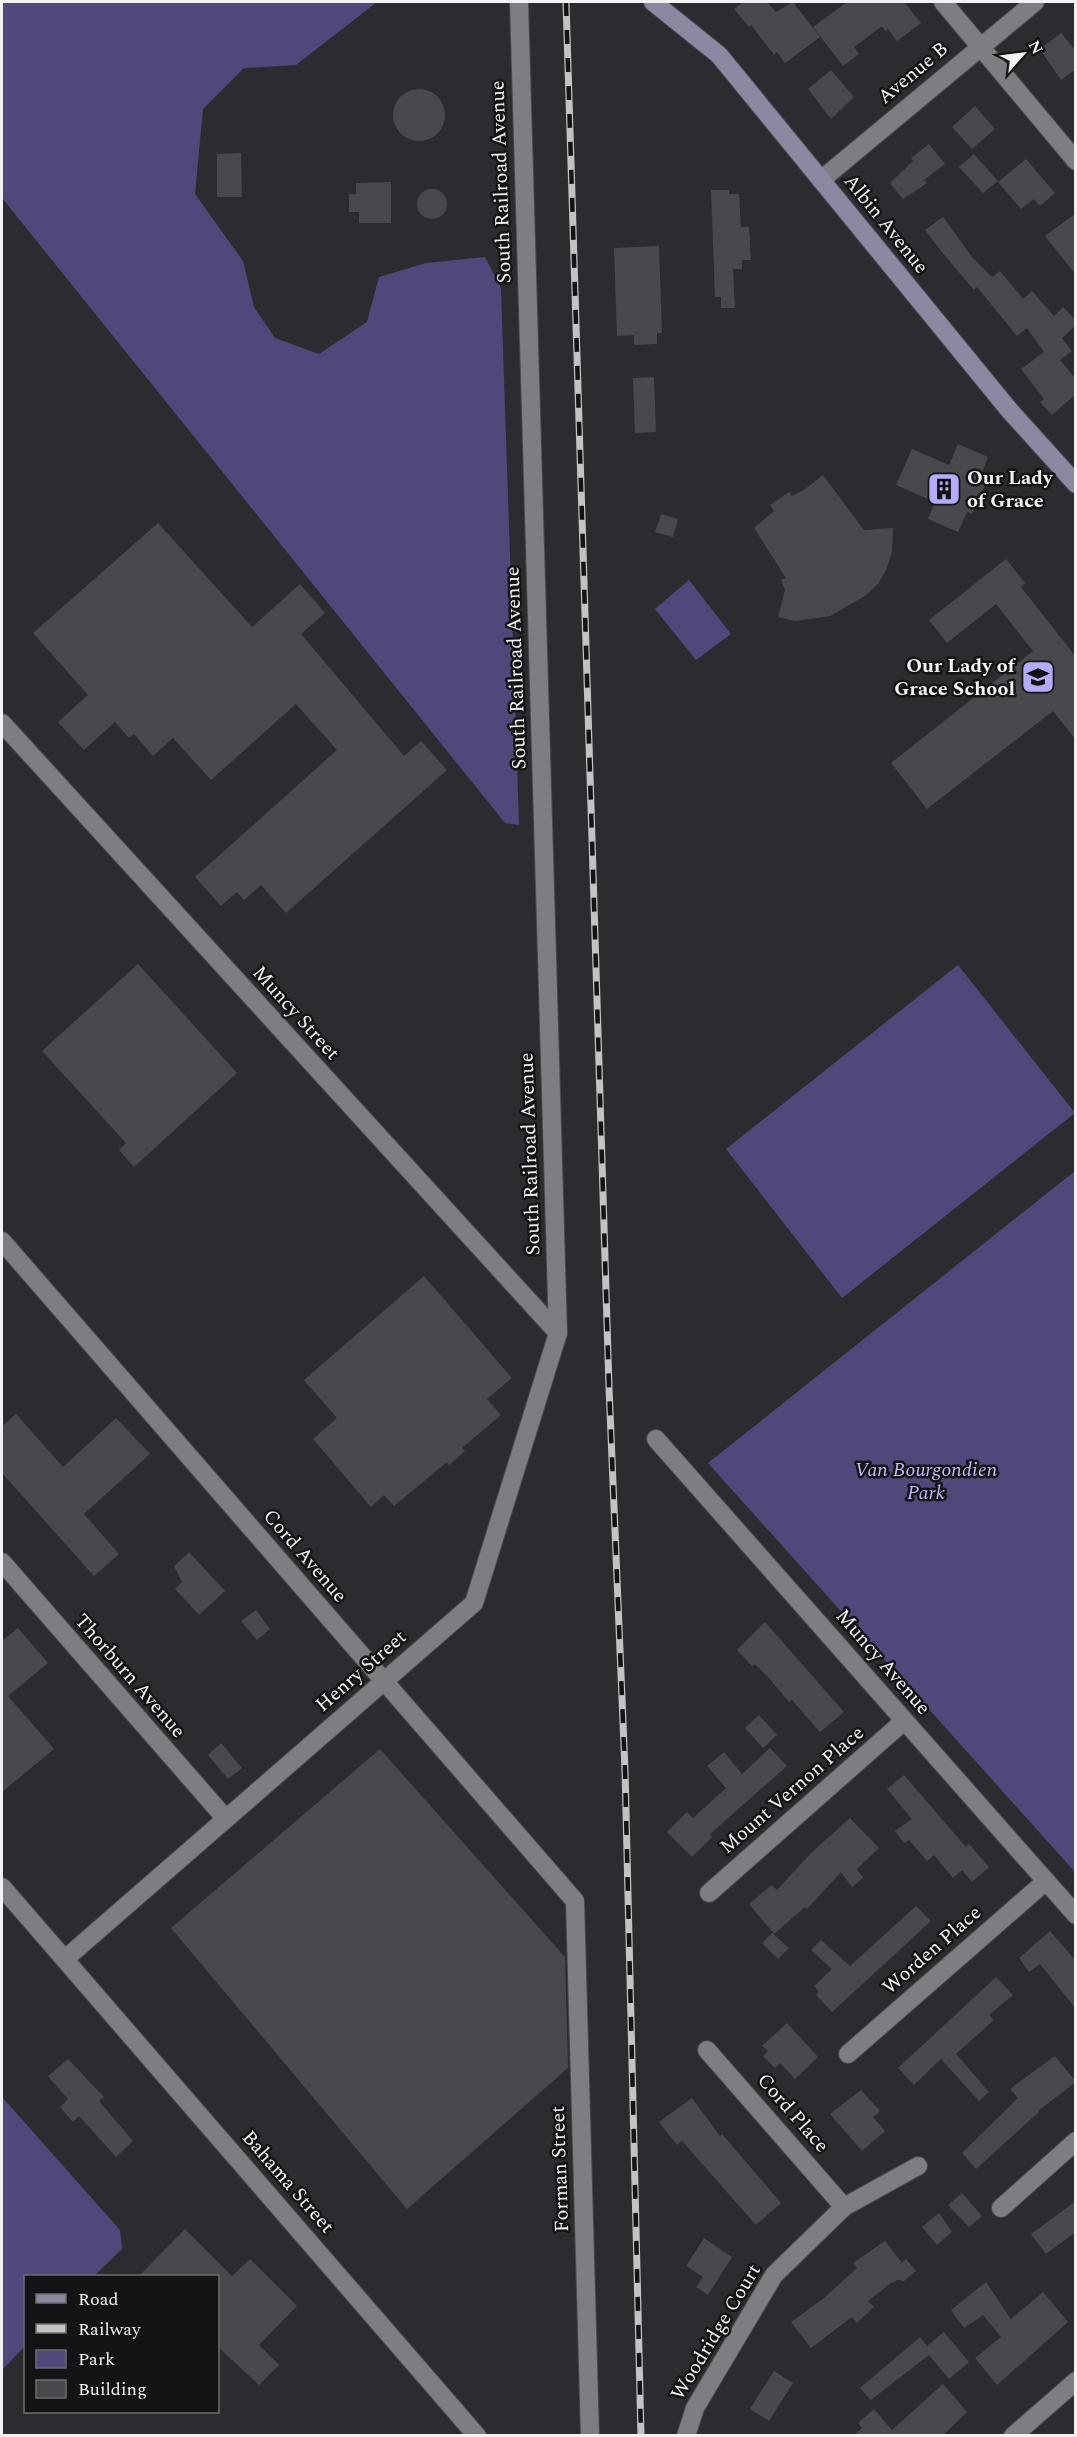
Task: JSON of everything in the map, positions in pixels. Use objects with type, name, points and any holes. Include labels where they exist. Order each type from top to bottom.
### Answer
[{"type":"street","name":"South Railroad Avenue","points":[[519,2],[558,1333]]},
{"type":"street","name":"Albin Avenue","points":[[653,2],[719,55],[1010,411],[1076,484]]},
{"type":"street","points":[[943,2],[1076,161]]},
{"type":"street","name":"Avenue B","points":[[820,180],[1035,2]]},
{"type":"street","name":"Muncy Street","points":[[2,723],[558,1333]]},
{"type":"street","name":"Cord Avenue","points":[[2,1241],[576,1900]]},
{"type":"street","name":"Henry Street","points":[[65,1959],[474,1603],[558,1333]]},
{"type":"street","name":"Muncy Avenue","points":[[656,1439],[1076,1915]]},
{"type":"street","name":"Thorburn Avenue","points":[[2,1562],[226,1819]]},
{"type":"street","name":"Mount Vernon Place","points":[[709,1893],[904,1721]]},
{"type":"street","name":"Worden Place","points":[[848,2054],[1046,1881]]},
{"type":"street","name":"Bahama Street","points":[[2,1887],[477,2436]]},
{"type":"street","name":"Forman Street","points":[[576,1900],[590,2436]]},
{"type":"street","name":"Cord Place","points":[[707,2050],[844,2207]]},
{"type":"street","points":[[1001,2208],[1076,2141]]},
{"type":"street","name":"Woodridge Court","points":[[686,2436],[695,2408],[774,2275],[844,2207],[918,2166]]},
{"type":"street","points":[[1012,2436],[1076,2381]]},
{"type":"green space","points":[[2,2],[377,2],[296,65],[244,68],[203,109],[195,194],[243,261],[254,307],[275,338],[319,354],[367,322],[379,277],[426,263],[485,257],[501,288],[519,825],[505,823],[2,198]]},
{"type":"green space","points":[[689,580],[731,634],[696,660],[655,609]]},
{"type":"green space","points":[[958,965],[1075,1113],[842,1298],[726,1149]]},
{"type":"green space","name":"Van Bourgondien Park","points":[[1075,1171],[1075,1872],[708,1463]]},
{"type":"green space","points":[[2,2097],[120,2230],[122,2249],[95,2275],[24,2275],[24,2347],[2,2370]]},
{"type":"building","points":[[743,2],[767,2],[776,12],[793,2],[820,37],[785,63],[777,52],[774,55],[751,25],[749,27],[734,9]]},
{"type":"building","points":[[847,2],[904,2],[921,23],[897,41],[888,29],[885,31],[882,26],[854,47],[859,54],[843,66],[813,27]]},
{"type":"building","points":[[1061,33],[1076,51],[1076,69],[1061,80],[1040,49]]},
{"type":"building","points":[[831,70],[854,97],[831,119],[808,89]]},
{"type":"building","points":[[414,89],[424,89],[438,96],[445,115],[438,134],[424,141],[414,141],[404,137],[397,130],[393,120],[393,110],[397,100],[404,93]]},
{"type":"building","points":[[975,106],[995,129],[972,149],[952,127]]},
{"type":"building","points":[[929,144],[945,164],[924,180],[927,183],[903,199],[890,183],[913,161],[911,158]]},
{"type":"building","points":[[241,153],[242,197],[217,197],[217,154]]},
{"type":"building","points":[[974,154],[998,181],[983,193],[959,167]]},
{"type":"building","points":[[1026,159],[1055,193],[1040,206],[1034,199],[1021,209],[998,182]]},
{"type":"building","points":[[391,182],[391,223],[359,223],[359,212],[349,212],[349,194],[356,194],[356,183]]},
{"type":"building","points":[[432,189],[438,190],[446,198],[446,210],[438,218],[432,219],[426,218],[418,210],[417,204],[418,198],[426,190]]},
{"type":"building","points":[[711,190],[729,190],[729,194],[739,194],[741,227],[749,227],[751,260],[742,260],[742,269],[733,269],[735,308],[721,308],[721,297],[715,297]]},
{"type":"building","points":[[1076,213],[1076,275],[1045,236]]},
{"type":"building","points":[[943,217],[972,257],[992,277],[1000,271],[1023,299],[1032,291],[1054,316],[1063,307],[1076,320],[1076,325],[1062,338],[1072,351],[1060,360],[1076,379],[1076,394],[1052,415],[1040,402],[1044,399],[1021,369],[1044,352],[1027,328],[1017,336],[977,287],[974,290],[925,230]]},
{"type":"building","points":[[659,246],[662,333],[657,333],[657,344],[634,345],[634,335],[617,336],[614,248]]},
{"type":"building","points":[[654,377],[656,432],[635,433],[633,378]]},
{"type":"building","name":"Our Lady of Grace","points":[[958,444],[988,457],[979,480],[986,483],[972,514],[967,512],[958,532],[928,519],[935,502],[896,485],[912,449],[949,465]]},
{"type":"building","points":[[823,475],[864,530],[893,528],[892,552],[878,584],[865,596],[830,616],[795,621],[778,617],[785,590],[781,580],[786,578],[754,528],[774,511],[770,505],[789,492],[792,496],[804,490]]},
{"type":"building","points":[[661,514],[678,519],[673,537],[655,532]]},
{"type":"building","points":[[158,523],[252,627],[300,584],[325,613],[301,634],[404,756],[421,741],[447,770],[286,913],[261,885],[244,900],[237,892],[221,906],[195,877],[337,750],[296,704],[211,780],[173,738],[153,756],[134,734],[129,738],[115,722],[84,750],[58,722],[88,695],[33,633]]},
{"type":"building","name":"Our Lady of Grace School","points":[[1006,559],[1025,583],[1021,587],[1076,657],[1076,740],[1053,711],[927,809],[891,763],[1033,651],[996,604],[947,643],[929,620]]},
{"type":"building","points":[[138,964],[237,1073],[134,1167],[119,1150],[126,1143],[42,1051]]},
{"type":"building","points":[[424,1276],[512,1378],[487,1399],[501,1415],[462,1448],[465,1451],[449,1465],[447,1462],[394,1506],[384,1495],[371,1507],[313,1439],[337,1418],[304,1380]]},
{"type":"building","points":[[16,1414],[63,1467],[116,1418],[150,1454],[84,1514],[119,1554],[94,1576],[2,1473],[2,1426]]},
{"type":"building","points":[[189,1552],[225,1591],[199,1615],[175,1589],[182,1582],[174,1566]]},
{"type":"building","points":[[256,1610],[270,1629],[257,1640],[241,1621]]},
{"type":"building","points":[[765,1622],[844,1712],[820,1732],[792,1700],[789,1702],[755,1664],[752,1666],[737,1650]]},
{"type":"building","points":[[18,1628],[48,1663],[8,1696],[54,1749],[2,1792],[2,1641]]},
{"type":"building","points":[[759,1715],[777,1735],[763,1748],[745,1728]]},
{"type":"building","points":[[221,1743],[242,1768],[228,1779],[208,1755]]},
{"type":"building","points":[[770,1748],[787,1766],[710,1834],[712,1837],[692,1857],[667,1832],[687,1812],[693,1818],[726,1788],[707,1766],[724,1752],[742,1774]]},
{"type":"building","points":[[380,1749],[565,1957],[568,2068],[407,2209],[171,1928]]},
{"type":"building","points":[[904,1775],[966,1847],[969,1844],[989,1867],[972,1882],[962,1870],[953,1878],[934,1855],[927,1861],[909,1840],[904,1843],[895,1831],[912,1819],[887,1789]]},
{"type":"building","points":[[850,1818],[879,1848],[857,1869],[863,1878],[852,1887],[841,1872],[807,1909],[805,1907],[774,1934],[749,1904],[772,1885],[777,1890],[810,1854]]},
{"type":"building","points":[[916,1906],[931,1921],[832,2012],[816,1995],[819,1992],[814,1986],[832,1969],[811,1950],[821,1940],[850,1966]]},
{"type":"building","points":[[1050,1931],[1076,1961],[1076,2009],[1040,1964],[1029,1972],[1019,1958]]},
{"type":"building","points":[[772,1933],[789,1948],[778,1959],[762,1943]]},
{"type":"building","points":[[996,1977],[1013,1995],[989,2015],[994,2020],[956,2054],[989,2092],[979,2101],[941,2059],[914,2085],[898,2068]]},
{"type":"building","points":[[787,2023],[818,2057],[795,2079],[780,2063],[775,2068],[763,2056],[768,2051],[762,2046]]},
{"type":"building","points":[[1055,2056],[1076,2082],[1038,2111],[976,2169],[962,2153],[1018,2098],[1010,2089]]},
{"type":"building","points":[[68,2059],[104,2097],[99,2101],[133,2141],[116,2157],[79,2116],[73,2122],[60,2107],[68,2099],[48,2076]]},
{"type":"building","points":[[861,2090],[880,2111],[873,2117],[885,2131],[862,2151],[830,2114]]},
{"type":"building","points":[[692,2098],[720,2136],[722,2134],[781,2203],[756,2225],[682,2141],[677,2145],[659,2122]]},
{"type":"building","points":[[962,2193],[982,2216],[969,2227],[948,2205]]},
{"type":"building","points":[[1076,2201],[1076,2232],[1046,2254],[1031,2234]]},
{"type":"building","points":[[939,2213],[952,2232],[937,2245],[922,2227]]},
{"type":"building","points":[[185,2229],[232,2276],[250,2259],[297,2306],[259,2345],[279,2365],[259,2385],[219,2348],[219,2275],[140,2275]]},
{"type":"building","points":[[704,2238],[732,2257],[708,2295],[696,2287],[703,2277],[686,2266]]},
{"type":"building","points":[[885,2241],[902,2263],[906,2259],[916,2271],[904,2281],[898,2280],[891,2283],[868,2301],[874,2307],[857,2323],[852,2317],[811,2348],[791,2322],[824,2298],[857,2268],[853,2263]]},
{"type":"building","points":[[986,2282],[1011,2319],[1043,2292],[1068,2322],[997,2385],[975,2358],[1001,2337],[983,2315],[964,2328],[951,2310]]},
{"type":"building","points":[[944,2332],[969,2362],[949,2379],[929,2355],[871,2400],[860,2388],[920,2337],[927,2346]]},
{"type":"building","points":[[774,2371],[793,2383],[769,2421],[750,2409]]},
{"type":"building","points":[[943,2384],[967,2412],[942,2436],[853,2436],[862,2428],[858,2423],[874,2409],[892,2430]]},
{"type":"railway","points":[[566,2],[609,1387],[625,1770],[641,2436]]},
{"type":"place","name":"Our Lady of Grace","points":[[944,489]]},
{"type":"place","name":"Our Lady of Grace School","points":[[1038,677]]}]
